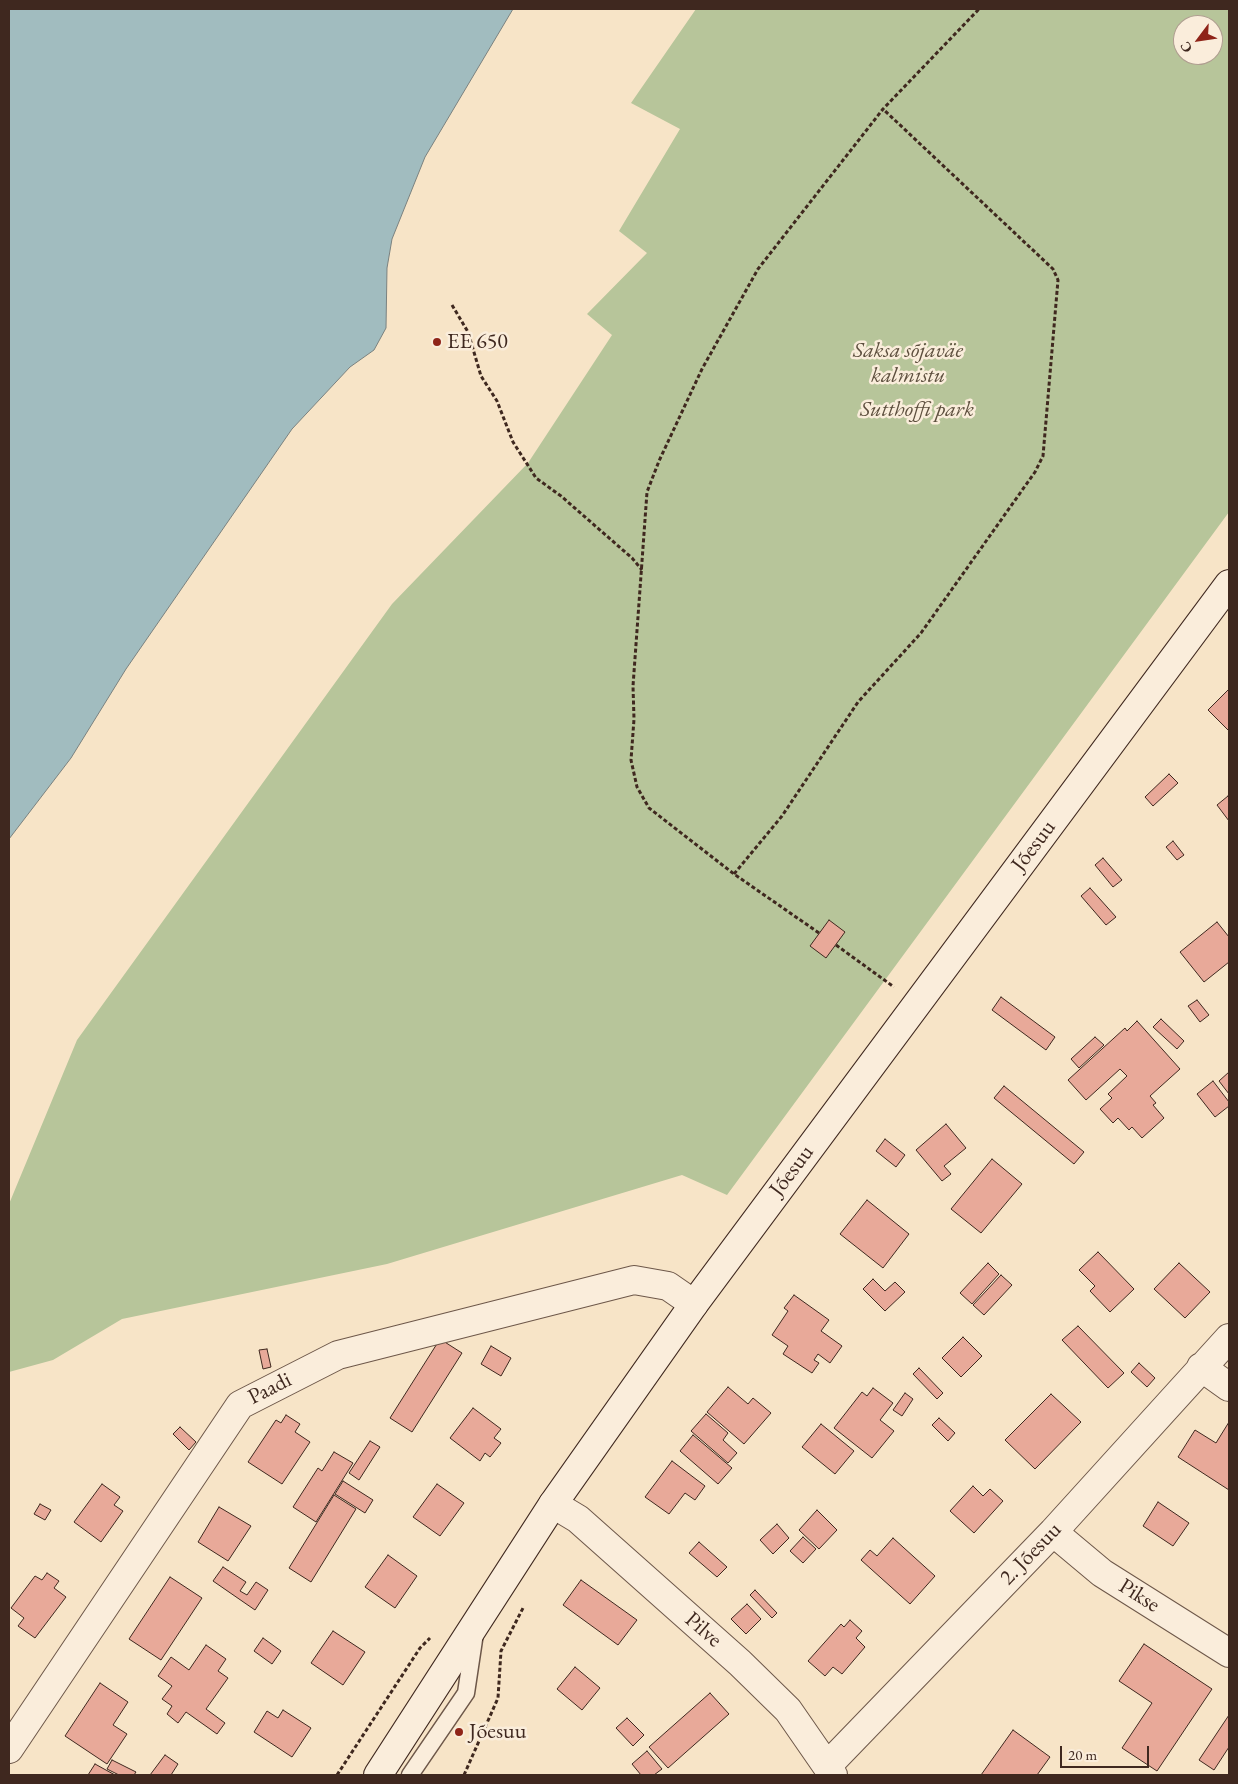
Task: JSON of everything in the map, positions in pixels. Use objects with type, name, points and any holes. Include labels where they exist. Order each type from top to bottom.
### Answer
[{"type":"street","name":"Jõesuu","points":[[378,1775],[553,1504],[694,1304],[1229,584]]},
{"type":"street","name":"Paadi","points":[[9,1749],[240,1405],[338,1355],[634,1280],[668,1286],[694,1304]]},
{"type":"street","name":"2. Jõesuu","points":[[830,1770],[1053,1532],[1229,1338]]},
{"type":"street","points":[[1201,1367],[1229,1387]]},
{"type":"street","name":"Pilve","points":[[553,1504],[578,1519],[740,1662],[788,1710],[830,1770]]},
{"type":"street","name":"Pikse","points":[[1053,1532],[1102,1573],[1229,1653]]},
{"type":"lane","points":[[410,1775],[466,1693],[477,1623]]},
{"type":"path","points":[[819,933],[734,874],[649,808],[637,787],[631,760],[634,719],[633,686],[647,492],[659,461],[702,369],[758,269],[883,109],[979,9]]},
{"type":"path","points":[[734,874],[782,816],[858,702],[921,633],[1035,472],[1043,456],[1058,280],[1053,269],[883,109]]},
{"type":"path","points":[[452,306],[468,332],[481,376],[497,401],[513,442],[536,478],[562,496],[632,558],[642,571]]},
{"type":"path","points":[[836,945],[917,1004]]},
{"type":"path","points":[[464,1775],[498,1698],[501,1651],[528,1599]]},
{"type":"green space","name":"Saksa sõjaväe kalmistu","points":[[696,9],[1229,9],[1229,512],[727,1195],[682,1175],[387,1264],[122,1319],[53,1360],[9,1372],[9,1204],[77,1040],[392,604],[528,463],[612,335],[587,314],[647,253],[619,231],[680,129],[631,103]]},
{"type":"water","points":[[9,9],[513,9],[425,157],[392,239],[387,268],[386,328],[374,350],[350,367],[292,429],[126,669],[71,758],[9,839]]},
{"type":"building","points":[[1229,689],[1229,731],[1208,710]]},
{"type":"building","points":[[1169,774],[1178,783],[1153,806],[1145,797]]},
{"type":"building","points":[[1229,797],[1229,821],[1217,805]]},
{"type":"building","points":[[1173,841],[1184,855],[1177,860],[1166,847]]},
{"type":"building","points":[[1103,858],[1122,880],[1113,887],[1095,865]]},
{"type":"building","points":[[1090,888],[1116,917],[1106,925],[1081,896]]},
{"type":"building","points":[[829,920],[845,932],[826,958],[810,946]]},
{"type":"building","points":[[1217,922],[1229,937],[1229,962],[1204,982],[1180,952]]},
{"type":"building","points":[[1001,997],[1055,1037],[1046,1050],[992,1010]]},
{"type":"building","points":[[1197,1000],[1209,1015],[1200,1022],[1188,1006]]},
{"type":"building","points":[[1161,1019],[1184,1041],[1177,1049],[1153,1027]]},
{"type":"building","points":[[1137,1021],[1180,1069],[1150,1096],[1156,1103],[1153,1105],[1164,1118],[1142,1138],[1132,1127],[1129,1130],[1118,1118],[1113,1123],[1100,1109],[1112,1098],[1108,1094],[1127,1076],[1120,1069],[1086,1100],[1068,1080],[1125,1028],[1127,1031]]},
{"type":"building","points":[[1095,1037],[1104,1045],[1079,1068],[1071,1059]]},
{"type":"building","points":[[1229,1072],[1229,1094],[1219,1081]]},
{"type":"building","points":[[1213,1081],[1229,1102],[1229,1106],[1215,1117],[1197,1094]]},
{"type":"building","points":[[1004,1086],[1084,1152],[1074,1164],[994,1098]]},
{"type":"building","points":[[946,1124],[966,1148],[944,1166],[951,1174],[942,1181],[916,1150]]},
{"type":"building","points":[[885,1139],[905,1155],[896,1167],[876,1151]]},
{"type":"building","points":[[992,1159],[1022,1184],[981,1233],[951,1209]]},
{"type":"building","points":[[867,1200],[909,1234],[883,1268],[840,1234]]},
{"type":"building","points":[[1098,1252],[1134,1289],[1110,1312],[1090,1291],[1095,1286],[1079,1270]]},
{"type":"building","points":[[988,1263],[999,1274],[972,1304],[960,1293]]},
{"type":"building","points":[[1179,1263],[1210,1292],[1185,1318],[1154,1289]]},
{"type":"building","points":[[1001,1275],[1012,1285],[984,1315],[973,1305]]},
{"type":"building","points":[[873,1279],[885,1291],[895,1282],[905,1292],[885,1311],[863,1289]]},
{"type":"building","points":[[794,1295],[829,1320],[821,1331],[842,1346],[830,1363],[818,1354],[814,1360],[819,1363],[812,1373],[783,1354],[788,1346],[772,1335],[788,1311],[784,1308]]},
{"type":"building","points":[[1078,1326],[1124,1373],[1108,1388],[1062,1340]]},
{"type":"building","points":[[963,1337],[982,1356],[961,1377],[942,1358]]},
{"type":"building","points":[[440,1339],[462,1353],[412,1432],[390,1418]]},
{"type":"building","points":[[491,1346],[511,1358],[501,1376],[481,1364]]},
{"type":"building","points":[[267,1349],[271,1367],[263,1369],[259,1350]]},
{"type":"building","points":[[1139,1363],[1155,1378],[1147,1387],[1131,1372]]},
{"type":"building","points":[[919,1368],[943,1393],[937,1399],[913,1374]]},
{"type":"building","points":[[728,1387],[748,1404],[753,1398],[771,1413],[744,1444],[707,1412]]},
{"type":"building","points":[[873,1388],[893,1403],[880,1420],[894,1431],[872,1458],[834,1428],[862,1392],[867,1396]]},
{"type":"building","points":[[905,1393],[913,1399],[902,1416],[893,1410]]},
{"type":"building","points":[[1051,1394],[1081,1422],[1035,1469],[1005,1440]]},
{"type":"building","points":[[473,1408],[501,1429],[494,1438],[501,1443],[490,1457],[485,1453],[480,1461],[450,1438]]},
{"type":"building","points":[[706,1414],[728,1433],[723,1440],[737,1453],[728,1463],[691,1431]]},
{"type":"building","points":[[286,1415],[300,1424],[295,1432],[310,1442],[282,1484],[248,1462],[276,1420],[281,1423]]},
{"type":"building","points":[[939,1418],[955,1433],[948,1441],[932,1425]]},
{"type":"building","points":[[1229,1422],[1229,1490],[1178,1457],[1195,1430],[1216,1443]]},
{"type":"building","points":[[821,1424],[854,1451],[835,1474],[802,1447]]},
{"type":"building","points":[[180,1427],[196,1442],[189,1450],[173,1434]]},
{"type":"building","points":[[693,1435],[732,1468],[718,1484],[680,1451]]},
{"type":"building","points":[[370,1441],[380,1447],[359,1480],[349,1473]]},
{"type":"building","points":[[334,1452],[353,1463],[316,1522],[293,1507],[318,1468],[322,1471]]},
{"type":"building","points":[[672,1461],[705,1486],[695,1500],[685,1493],[669,1514],[645,1497]]},
{"type":"building","points":[[343,1481],[373,1500],[365,1513],[335,1494]]},
{"type":"building","points":[[102,1484],[120,1497],[114,1505],[123,1511],[101,1542],[74,1522]]},
{"type":"building","points":[[437,1484],[464,1503],[440,1536],[413,1517]]},
{"type":"building","points":[[973,1486],[983,1496],[990,1489],[1003,1501],[974,1533],[950,1511]]},
{"type":"building","points":[[334,1495],[356,1509],[311,1582],[289,1568]]},
{"type":"building","points":[[1158,1502],[1189,1523],[1173,1546],[1143,1526]]},
{"type":"building","points":[[40,1504],[51,1510],[45,1520],[34,1514]]},
{"type":"building","points":[[219,1507],[251,1526],[228,1561],[198,1542]]},
{"type":"building","points":[[817,1510],[837,1530],[819,1549],[799,1530]]},
{"type":"building","points":[[777,1524],[789,1538],[773,1554],[760,1540]]},
{"type":"building","points":[[803,1537],[816,1549],[803,1563],[790,1551]]},
{"type":"building","points":[[893,1538],[935,1576],[910,1604],[861,1560],[870,1550],[877,1556]]},
{"type":"building","points":[[699,1542],[727,1567],[717,1577],[689,1553]]},
{"type":"building","points":[[388,1555],[417,1576],[395,1608],[365,1587]]},
{"type":"building","points":[[223,1567],[246,1582],[240,1591],[247,1595],[256,1582],[268,1590],[255,1610],[213,1581]]},
{"type":"building","points":[[47,1573],[59,1581],[54,1588],[66,1597],[35,1638],[18,1626],[24,1618],[11,1608],[35,1576],[42,1580]]},
{"type":"building","points":[[170,1577],[202,1598],[161,1660],[129,1639]]},
{"type":"building","points":[[581,1580],[637,1620],[618,1645],[563,1605]]},
{"type":"building","points":[[755,1590],[777,1613],[772,1618],[750,1595]]},
{"type":"building","points":[[747,1604],[761,1619],[746,1634],[731,1619]]},
{"type":"building","points":[[850,1620],[862,1631],[856,1638],[865,1647],[842,1674],[833,1667],[825,1676],[808,1661],[841,1624],[844,1627]]},
{"type":"building","points":[[333,1631],[365,1652],[343,1685],[311,1663]]},
{"type":"building","points":[[263,1638],[281,1651],[272,1664],[254,1651]]},
{"type":"building","points":[[1144,1644],[1212,1689],[1157,1771],[1122,1748],[1152,1703],[1119,1681]]},
{"type":"building","points":[[206,1645],[226,1659],[218,1671],[228,1678],[206,1709],[225,1723],[217,1734],[186,1712],[178,1723],[167,1714],[172,1706],[162,1699],[172,1686],[158,1676],[171,1657],[189,1670]]},
{"type":"building","points":[[575,1667],[600,1688],[582,1710],[557,1689]]},
{"type":"building","points":[[100,1683],[128,1702],[113,1725],[127,1734],[107,1764],[65,1736]]},
{"type":"building","points":[[710,1693],[729,1714],[668,1768],[649,1747]]},
{"type":"building","points":[[283,1710],[311,1728],[292,1757],[254,1732],[267,1711],[278,1718]]},
{"type":"building","points":[[1229,1715],[1229,1747],[1214,1770],[1199,1760]]},
{"type":"building","points":[[627,1718],[644,1735],[633,1746],[616,1728]]},
{"type":"building","points":[[1013,1730],[1050,1757],[1037,1775],[981,1775]]},
{"type":"building","points":[[647,1751],[662,1769],[654,1775],[641,1775],[632,1764]]},
{"type":"building","points":[[165,1755],[178,1764],[171,1775],[150,1775]]},
{"type":"building","points":[[112,1760],[136,1772],[134,1775],[119,1775],[107,1769]]},
{"type":"building","points":[[95,1764],[115,1775],[88,1775]]},
{"type":"place","name":"EE 650","points":[[437,342]]},
{"type":"place","name":"Jõesuu","points":[[459,1732]]},
{"type":"park label","name":"Sutthoffi park","points":[[917,410]]}]
